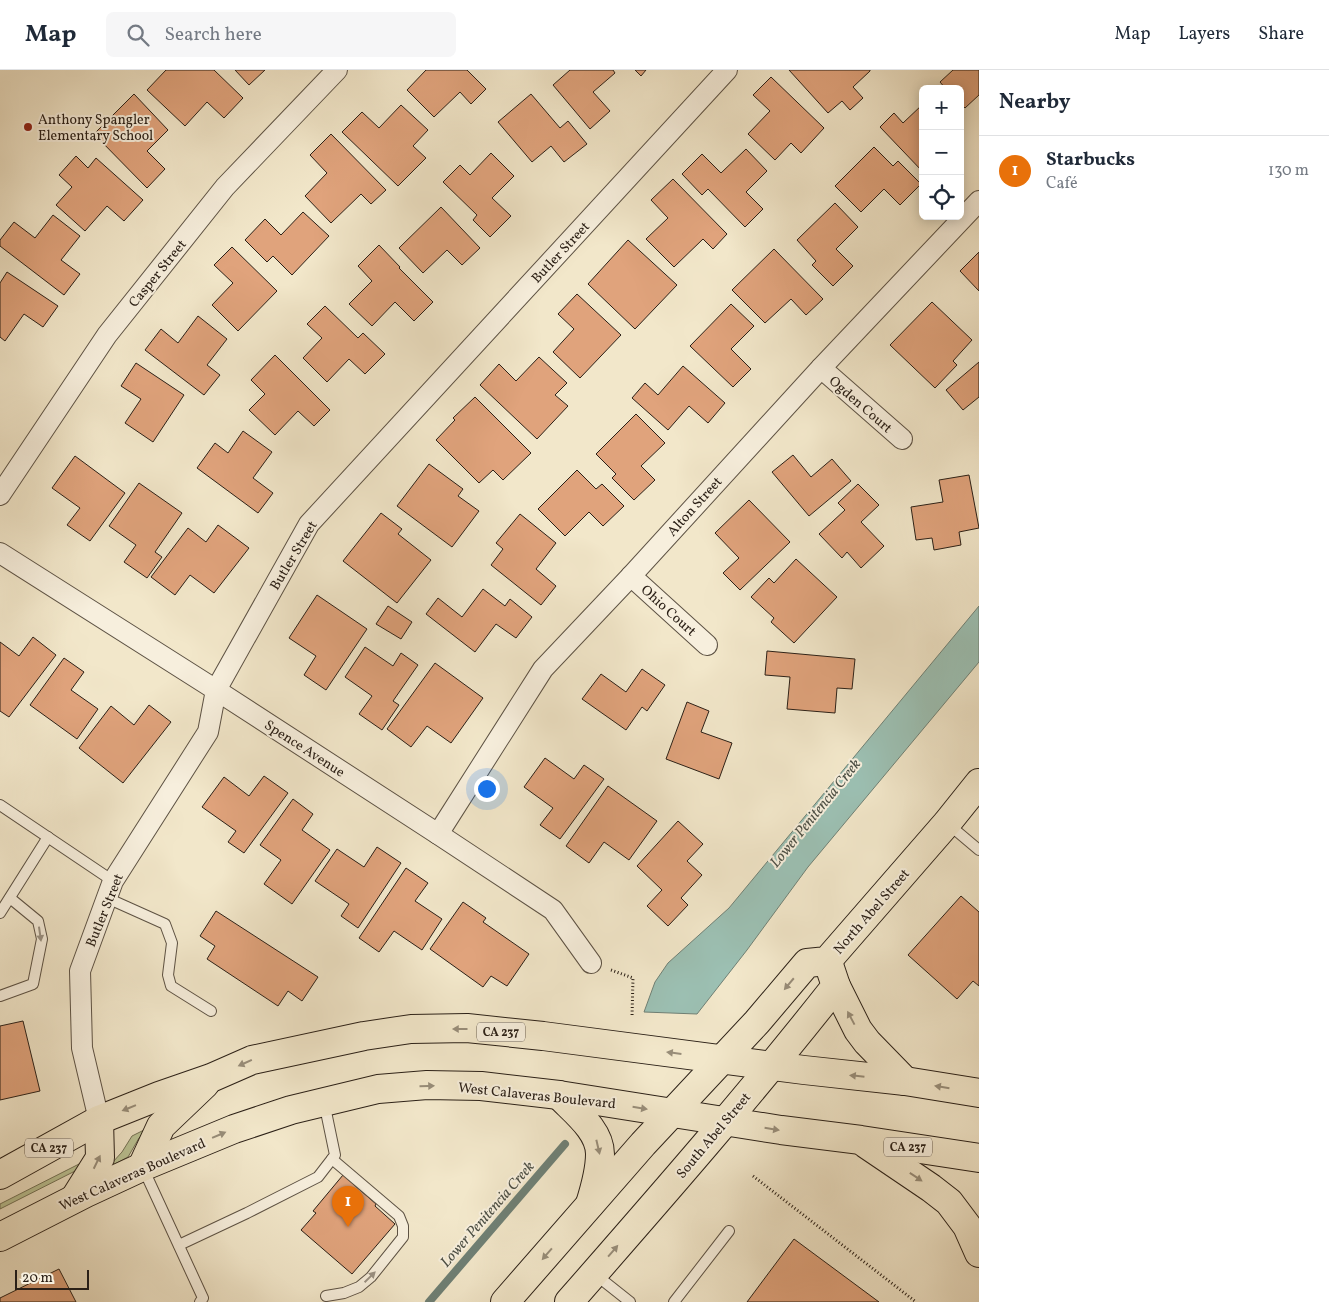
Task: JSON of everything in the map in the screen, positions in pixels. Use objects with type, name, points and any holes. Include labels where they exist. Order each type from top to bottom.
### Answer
[{"type":"main road","name":"North Abel Street","points":[[673,1113],[757,1022],[807,962],[832,973],[979,783]]},
{"type":"main road","name":"South Abel Street","points":[[569,1302],[771,1066],[832,973]]},
{"type":"main road","points":[[832,973],[858,1030],[867,1042],[906,1081]]},
{"type":"main road","name":"CA 237","points":[[0,1175],[99,1120],[211,1078],[252,1060],[364,1036],[411,1029],[476,1029],[552,1037],[771,1066],[906,1081],[979,1093]]},
{"type":"main road","points":[[142,1167],[161,1126],[211,1078]]},
{"type":"main road","name":"West Calaveras Boulevard","points":[[0,1237],[74,1198],[142,1167],[234,1129],[292,1110],[378,1088],[427,1085],[480,1086],[558,1095],[781,1130],[979,1158]]},
{"type":"main road","points":[[558,1095],[590,1128],[596,1139],[600,1153],[598,1172],[590,1204]]},
{"type":"main road","points":[[506,1302],[590,1204],[673,1113]]},
{"type":"main road","points":[[74,1198],[100,1158],[99,1120]]},
{"type":"main road","points":[[861,1140],[949,1202],[967,1226],[979,1253]]},
{"type":"street","name":"Casper Street","points":[[0,495],[107,335],[226,187],[337,70]]},
{"type":"street","name":"Butler Street","points":[[99,1120],[82,1048],[80,971],[110,889],[208,732],[216,690],[309,524],[728,70]]},
{"type":"street","name":"Alton Street","points":[[438,834],[543,669],[631,576],[821,368],[979,202]]},
{"type":"street","name":"Ogden Court","points":[[821,368],[902,439]]},
{"type":"street","name":"Spence Avenue","points":[[0,553],[216,690],[553,910],[591,963]]},
{"type":"street","name":"Ohio Court","points":[[631,576],[707,645]]},
{"type":"lane","points":[[0,805],[48,837],[110,889],[165,924],[172,943],[168,976],[171,986],[211,1011]]},
{"type":"lane","points":[[947,823],[979,850]]},
{"type":"lane","points":[[0,913],[48,837]]},
{"type":"lane","points":[[0,996],[33,984],[42,939],[38,921],[10,898]]},
{"type":"lane","points":[[179,1244],[247,1213],[318,1177],[335,1155],[324,1102]]},
{"type":"lane","points":[[326,1296],[344,1293],[359,1287],[371,1277],[403,1237],[403,1226],[399,1216],[332,1159]]},
{"type":"lane","points":[[142,1167],[204,1298],[200,1302]]},
{"type":"lane","points":[[674,1302],[728,1232]]},
{"type":"lane","points":[[594,1273],[630,1302]]},
{"type":"path","points":[[591,963],[633,978],[632,1017]]},
{"type":"path","points":[[753,1176],[916,1302]]},
{"type":"green space","points":[[150,1127],[152,1128],[139,1138],[128,1157],[111,1166],[132,1136]]},
{"type":"green space","points":[[83,1162],[83,1167],[0,1209],[0,1204]]},
{"type":"water","points":[[979,606],[979,662],[808,867],[697,1014],[644,1012],[655,982],[668,963],[729,908]]},
{"type":"building","points":[[166,70],[214,70],[243,98],[224,118],[207,102],[185,126],[147,90]]},
{"type":"building","points":[[235,70],[265,70],[249,85]]},
{"type":"building","points":[[426,70],[467,70],[486,89],[471,104],[460,92],[434,117],[407,90]]},
{"type":"building","points":[[570,70],[613,70],[615,73],[593,92],[610,111],[590,129],[553,85]]},
{"type":"building","points":[[635,70],[646,70],[641,76]]},
{"type":"building","points":[[789,70],[870,71],[853,87],[863,98],[850,110],[842,101],[828,113]]},
{"type":"building","points":[[953,70],[979,70],[979,95],[965,108],[964,85],[943,85],[940,82]]},
{"type":"building","points":[[771,77],[824,128],[801,153],[791,143],[775,160],[748,134],[770,111],[753,95]]},
{"type":"building","points":[[134,94],[168,130],[147,151],[165,169],[147,188],[94,134]]},
{"type":"building","points":[[531,94],[560,128],[568,121],[587,144],[564,162],[551,146],[532,162],[498,122]]},
{"type":"building","points":[[401,105],[428,130],[413,146],[426,158],[398,186],[342,132],[362,112],[379,128]]},
{"type":"building","points":[[919,108],[919,168],[880,127],[894,113],[903,123]]},
{"type":"building","points":[[331,134],[386,190],[371,204],[361,194],[331,223],[305,196],[327,173],[310,155]]},
{"type":"building","points":[[874,147],[893,166],[898,161],[919,182],[919,186],[900,205],[884,189],[861,212],[835,186]]},
{"type":"building","points":[[746,149],[767,171],[746,192],[763,209],[745,227],[708,189],[702,195],[682,174],[702,154],[721,173]]},
{"type":"building","points":[[491,153],[514,176],[492,198],[511,216],[490,237],[473,220],[477,215],[443,182],[460,165],[470,175]]},
{"type":"building","points":[[76,156],[88,168],[96,158],[143,200],[124,221],[107,206],[85,231],[56,205],[72,187],[59,175]]},
{"type":"building","points":[[673,179],[727,234],[713,249],[703,239],[674,267],[646,239],[668,218],[651,200]]},
{"type":"building","points":[[835,203],[858,227],[836,249],[853,266],[833,286],[812,265],[816,261],[797,240]]},
{"type":"building","points":[[441,207],[480,248],[462,265],[447,250],[423,273],[399,248]]},
{"type":"building","points":[[303,212],[329,236],[292,275],[273,256],[267,262],[245,240],[265,219],[281,235]]},
{"type":"building","points":[[53,215],[80,236],[61,260],[80,274],[64,295],[0,246],[0,240],[14,222],[35,238]]},
{"type":"building","points":[[628,240],[677,285],[635,329],[588,284]]},
{"type":"building","points":[[379,245],[433,302],[414,321],[395,302],[372,326],[349,304],[372,281],[358,266]]},
{"type":"building","points":[[232,247],[277,291],[238,331],[212,305],[233,283],[214,265]]},
{"type":"building","points":[[774,249],[823,299],[806,315],[791,299],[765,323],[732,290]]},
{"type":"building","points":[[979,252],[979,291],[960,271]]},
{"type":"building","points":[[7,272],[58,306],[43,327],[24,314],[5,341],[0,337],[0,283]]},
{"type":"building","points":[[577,294],[621,335],[580,378],[553,352],[574,329],[558,314]]},
{"type":"building","points":[[932,302],[972,340],[953,361],[957,365],[935,388],[890,345]]},
{"type":"building","points":[[731,304],[754,326],[731,349],[751,369],[733,387],[690,346]]},
{"type":"building","points":[[325,306],[358,338],[363,333],[385,354],[365,374],[349,359],[327,382],[303,358],[322,338],[307,324]]},
{"type":"building","points":[[198,316],[227,339],[207,365],[220,375],[204,395],[145,350],[161,329],[178,343]]},
{"type":"building","points":[[275,355],[330,410],[314,426],[298,411],[275,435],[249,410],[265,394],[251,380]]},
{"type":"building","points":[[539,357],[567,383],[555,395],[568,406],[537,439],[480,385],[499,364],[516,381]]},
{"type":"building","points":[[979,362],[979,397],[963,410],[946,390]]},
{"type":"building","points":[[136,363],[184,395],[153,442],[125,423],[141,399],[121,386]]},
{"type":"building","points":[[683,366],[725,403],[708,423],[689,406],[668,430],[632,398],[645,383],[658,395]]},
{"type":"building","points":[[475,397],[531,453],[503,480],[493,470],[479,483],[436,440],[455,420],[453,418]]},
{"type":"building","points":[[636,414],[665,443],[641,466],[655,480],[634,500],[612,478],[616,474],[596,454]]},
{"type":"building","points":[[243,431],[272,452],[253,478],[273,493],[258,513],[197,468],[215,443],[228,453]]},
{"type":"building","points":[[793,455],[811,477],[832,459],[851,481],[809,516],[772,472]]},
{"type":"building","points":[[75,456],[125,493],[90,541],[67,525],[80,508],[52,488]]},
{"type":"building","points":[[429,464],[463,489],[458,496],[479,511],[452,547],[397,506]]},
{"type":"building","points":[[577,470],[596,489],[602,484],[624,506],[603,526],[589,512],[565,536],[538,509]]},
{"type":"building","points":[[969,475],[979,528],[959,532],[961,545],[934,550],[932,538],[916,540],[911,507],[943,502],[939,480]]},
{"type":"building","points":[[139,483],[182,513],[155,552],[162,557],[147,578],[124,562],[136,545],[109,526]]},
{"type":"building","points":[[858,484],[879,505],[861,522],[884,546],[861,568],[847,552],[842,558],[819,534],[845,510],[838,503]]},
{"type":"building","points":[[749,500],[790,542],[740,590],[723,573],[739,558],[715,533]]},
{"type":"building","points":[[381,513],[402,529],[398,534],[431,560],[397,603],[343,561]]},
{"type":"building","points":[[520,514],[556,543],[536,569],[556,586],[541,605],[491,565],[503,549],[496,543]]},
{"type":"building","points":[[218,525],[249,548],[214,593],[190,575],[175,595],[151,577],[188,528],[206,542]]},
{"type":"building","points":[[796,559],[837,597],[794,643],[771,622],[774,618],[751,597],[769,578],[774,583]]},
{"type":"building","points":[[483,589],[505,606],[510,599],[532,617],[516,638],[496,624],[475,652],[426,614],[438,598],[462,617]]},
{"type":"building","points":[[317,595],[367,629],[326,690],[304,675],[316,656],[289,638]]},
{"type":"building","points":[[388,606],[412,622],[401,639],[376,624]]},
{"type":"building","points":[[33,637],[56,655],[9,717],[0,711],[0,642],[19,656]]},
{"type":"building","points":[[365,647],[393,666],[401,653],[418,665],[393,701],[399,705],[382,730],[359,714],[372,696],[345,677]]},
{"type":"building","points":[[767,651],[855,659],[852,689],[837,688],[835,713],[787,709],[790,677],[765,675]]},
{"type":"building","points":[[64,658],[84,672],[71,690],[98,709],[77,739],[30,705]]},
{"type":"building","points":[[435,663],[483,698],[451,743],[427,726],[411,747],[387,729]]},
{"type":"building","points":[[642,669],[665,685],[647,711],[642,707],[626,730],[582,699],[601,674],[626,692]]},
{"type":"building","points":[[687,702],[709,711],[701,732],[732,743],[719,779],[666,759]]},
{"type":"building","points":[[149,705],[171,722],[123,783],[79,748],[111,706],[134,725]]},
{"type":"building","points":[[545,758],[574,779],[584,765],[604,779],[560,839],[540,825],[553,808],[524,787]]},
{"type":"building","points":[[264,776],[288,793],[244,853],[228,842],[236,831],[202,807],[224,777],[249,796]]},
{"type":"building","points":[[608,786],[657,821],[629,860],[604,842],[589,863],[566,846]]},
{"type":"building","points":[[293,799],[313,814],[302,830],[330,850],[292,904],[264,884],[281,860],[260,845]]},
{"type":"building","points":[[678,821],[703,844],[687,861],[702,875],[681,898],[688,905],[668,926],[647,906],[662,890],[637,866]]},
{"type":"building","points":[[377,847],[401,863],[358,928],[341,916],[349,904],[315,881],[337,849],[364,867]]},
{"type":"building","points":[[406,868],[428,883],[415,901],[442,919],[422,950],[394,931],[379,952],[359,938]]},
{"type":"building","points":[[961,896],[979,912],[979,986],[973,981],[957,999],[908,955]]},
{"type":"building","points":[[463,902],[486,918],[483,922],[529,954],[507,986],[491,976],[483,987],[430,949]]},
{"type":"building","points":[[216,911],[318,977],[302,1001],[288,991],[278,1006],[207,959],[215,946],[200,936]]},
{"type":"building","points":[[23,1021],[40,1091],[0,1100],[0,1026]]},
{"type":"building","points":[[343,1175],[376,1204],[375,1206],[395,1224],[352,1274],[301,1230],[316,1213],[313,1211]]},
{"type":"building","points":[[794,1239],[879,1302],[747,1302]]},
{"type":"building","points":[[59,1269],[76,1302],[0,1302],[0,1298]]},
{"type":"waterway","name":"Lower Penitencia Creek","points":[[429,1302],[565,1144]]},
{"type":"place","name":"Anthony Spangler Elementary School","points":[[28,127]]},
{"type":"place","name":"Starbucks","points":[[348,1227]]}]
